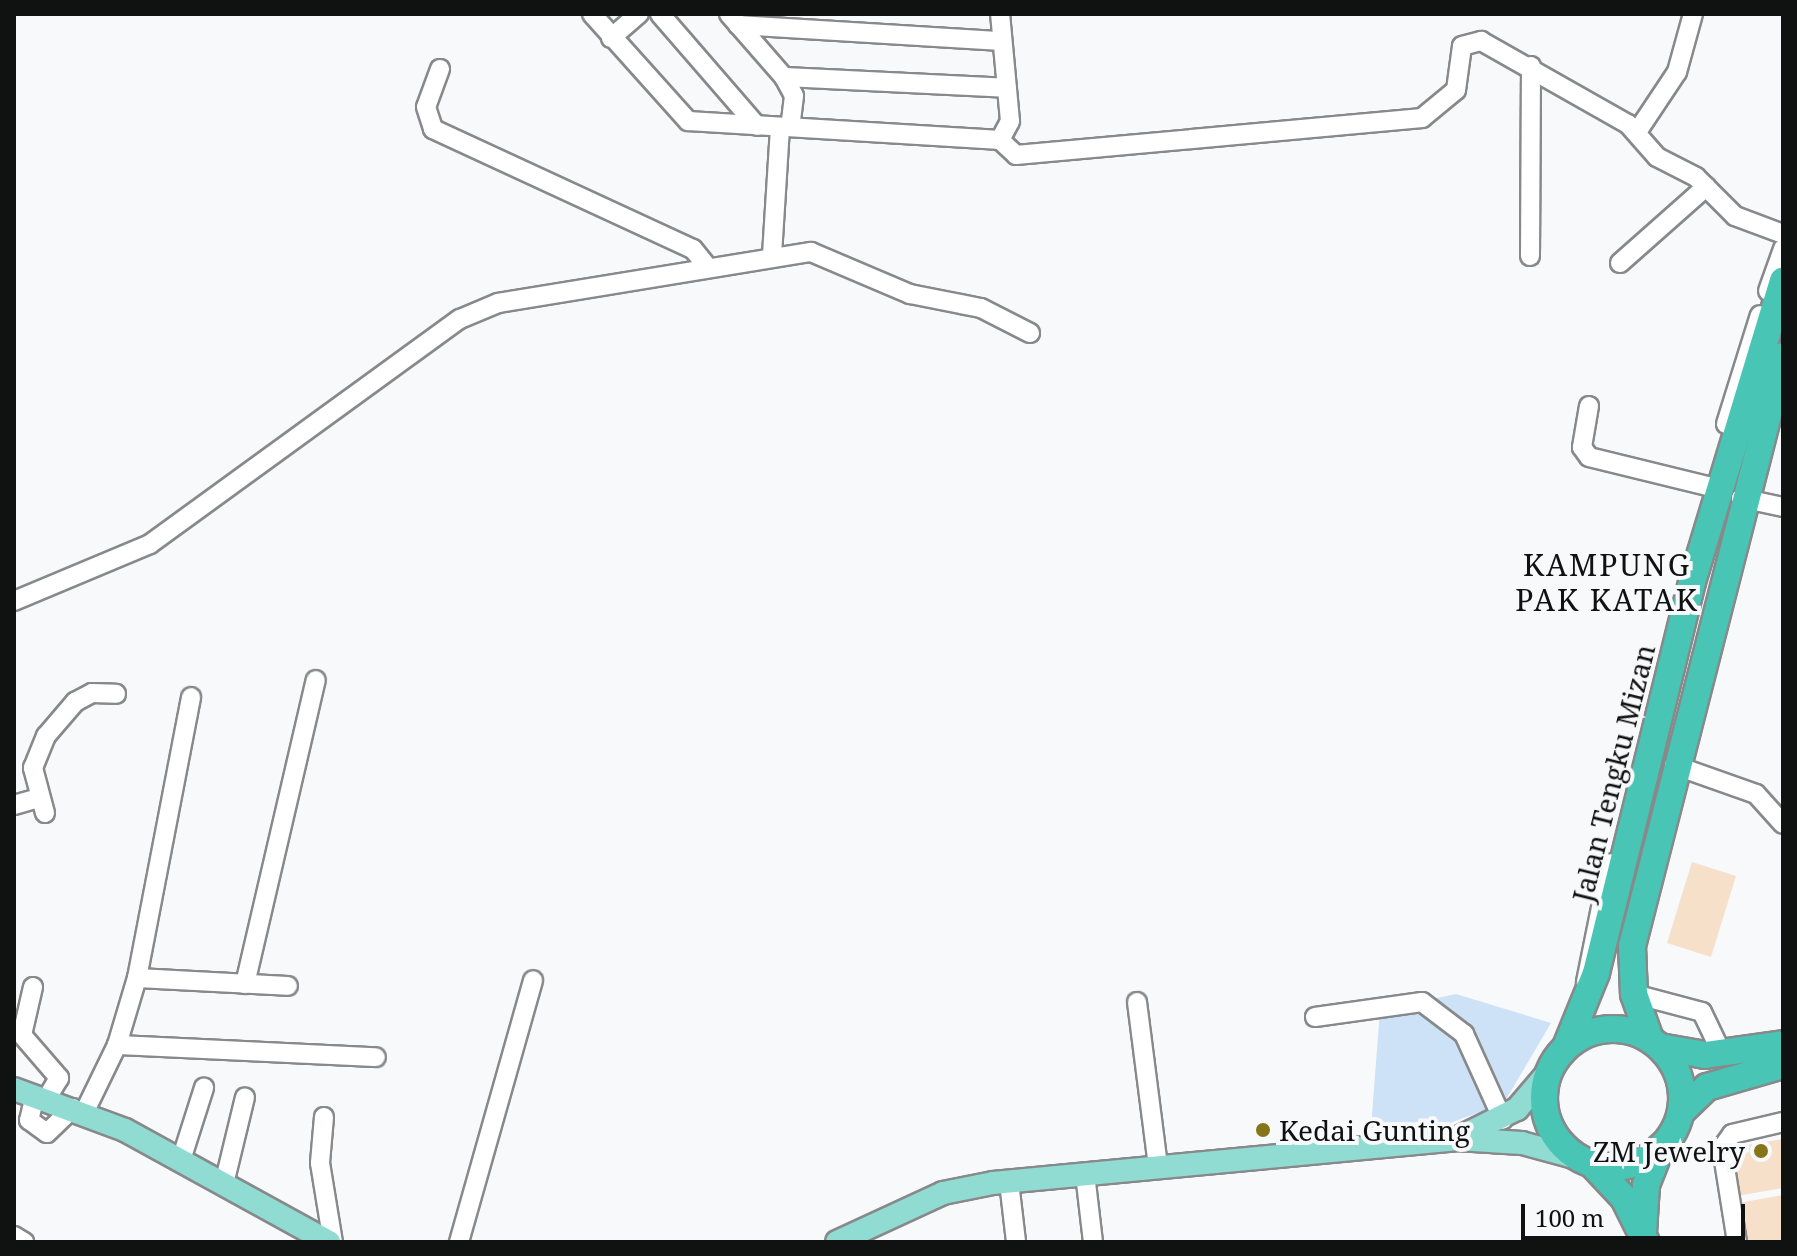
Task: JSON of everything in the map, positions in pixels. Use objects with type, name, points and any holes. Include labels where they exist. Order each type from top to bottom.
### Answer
[{"type":"highway","name":"Jalan Tengku Mizan","points":[[1558,1058],[1586,997],[1692,582],[1783,280]]},
{"type":"highway","name":"Jalan Tengku Mizan","points":[[1655,1043],[1634,994],[1632,946],[1741,498],[1783,356]]},
{"type":"highway","points":[[1645,1237],[1618,1189],[1588,1162],[1549,1119],[1558,1058],[1606,1029],[1655,1043],[1722,1054],[1783,1044]]},
{"type":"highway","points":[[1655,1043],[1679,1077],[1681,1112]]},
{"type":"highway","points":[[1645,1237],[1646,1185],[1661,1147],[1681,1112],[1707,1087],[1783,1065]]},
{"type":"highway","points":[[1588,1162],[1618,1169],[1661,1147]]},
{"type":"main road","points":[[1456,1139],[1503,1120],[1558,1058]]},
{"type":"main road","points":[[32,1094],[79,1110],[181,1160],[331,1242]]},
{"type":"main road","points":[[837,1242],[943,1193],[1009,1182],[1456,1139],[1522,1143],[1588,1162]]},
{"type":"street","points":[[592,14],[679,116],[757,126],[1000,140],[1026,155],[1422,118],[1451,99],[1468,42],[1481,41],[1531,66],[1637,132],[1657,157],[1706,187],[1735,216],[1783,234]]},
{"type":"street","points":[[611,38],[639,14]]},
{"type":"street","points":[[660,14],[757,126]]},
{"type":"street","points":[[1000,14],[1010,121],[1000,140]]},
{"type":"street","points":[[1637,132],[1672,83],[1693,14]]},
{"type":"street","points":[[733,19],[862,23],[1002,41]]},
{"type":"street","points":[[733,19],[784,77],[794,96],[785,127],[772,255]]},
{"type":"street","points":[[1530,256],[1531,66]]},
{"type":"street","points":[[440,69],[426,107],[433,129],[693,249],[707,266]]},
{"type":"street","points":[[784,77],[1007,88]]},
{"type":"street","points":[[1620,263],[1706,187]]},
{"type":"street","points":[[1586,997],[1588,945],[1707,486],[1783,249]]},
{"type":"street","points":[[14,601],[150,544],[208,495],[478,310],[772,255],[834,258],[910,294],[981,308],[1030,333]]},
{"type":"street","points":[[1589,406],[1582,447],[1589,457],[1707,486]]},
{"type":"street","points":[[1741,498],[1783,507]]},
{"type":"street","points":[[245,984],[316,680]]},
{"type":"street","points":[[14,805],[42,805],[33,768],[46,736],[75,702],[92,693],[116,694]]},
{"type":"street","points":[[33,987],[22,1035],[59,1078],[32,1094],[29,1120],[47,1133],[79,1110],[117,1045],[137,978],[191,697]]},
{"type":"street","points":[[14,760],[33,768]]},
{"type":"street","points":[[1674,765],[1756,794],[1783,824]]},
{"type":"street","points":[[137,978],[288,986]]},
{"type":"street","points":[[459,1242],[533,980]]},
{"type":"street","points":[[1634,994],[1702,1012],[1722,1054]]},
{"type":"street","points":[[1137,1002],[1158,1167]]},
{"type":"street","points":[[1315,1017],[1422,1002],[1464,1034],[1503,1120]]},
{"type":"street","points":[[117,1045],[376,1057]]},
{"type":"street","points":[[181,1160],[204,1088]]},
{"type":"street","points":[[224,1184],[245,1097]]},
{"type":"street","points":[[324,1117],[320,1163],[331,1242]]},
{"type":"street","points":[[1737,1242],[1722,1148],[1732,1134],[1783,1122]]},
{"type":"street","points":[[1085,1174],[1093,1242]]},
{"type":"street","points":[[1009,1182],[1016,1242]]},
{"type":"street","points":[[14,1236],[24,1242]]},
{"type":"shaded area","points":[[1456,994],[1551,1023],[1504,1103],[1439,1127],[1371,1128],[1380,1010]]},
{"type":"building","points":[[1692,862],[1736,876],[1711,957],[1667,943]]},
{"type":"building","points":[[1783,1139],[1783,1188],[1737,1196],[1728,1148]]},
{"type":"building","points":[[1783,1195],[1783,1242],[1746,1242],[1739,1203]]},
{"type":"place","name":"Kedai Gunting","points":[[1263,1130]]},
{"type":"place","name":"ZM Jewelry","points":[[1761,1151]]},
{"type":"district","name":"KAMPUNG PAK KATAK","points":[[1607,582]]}]
